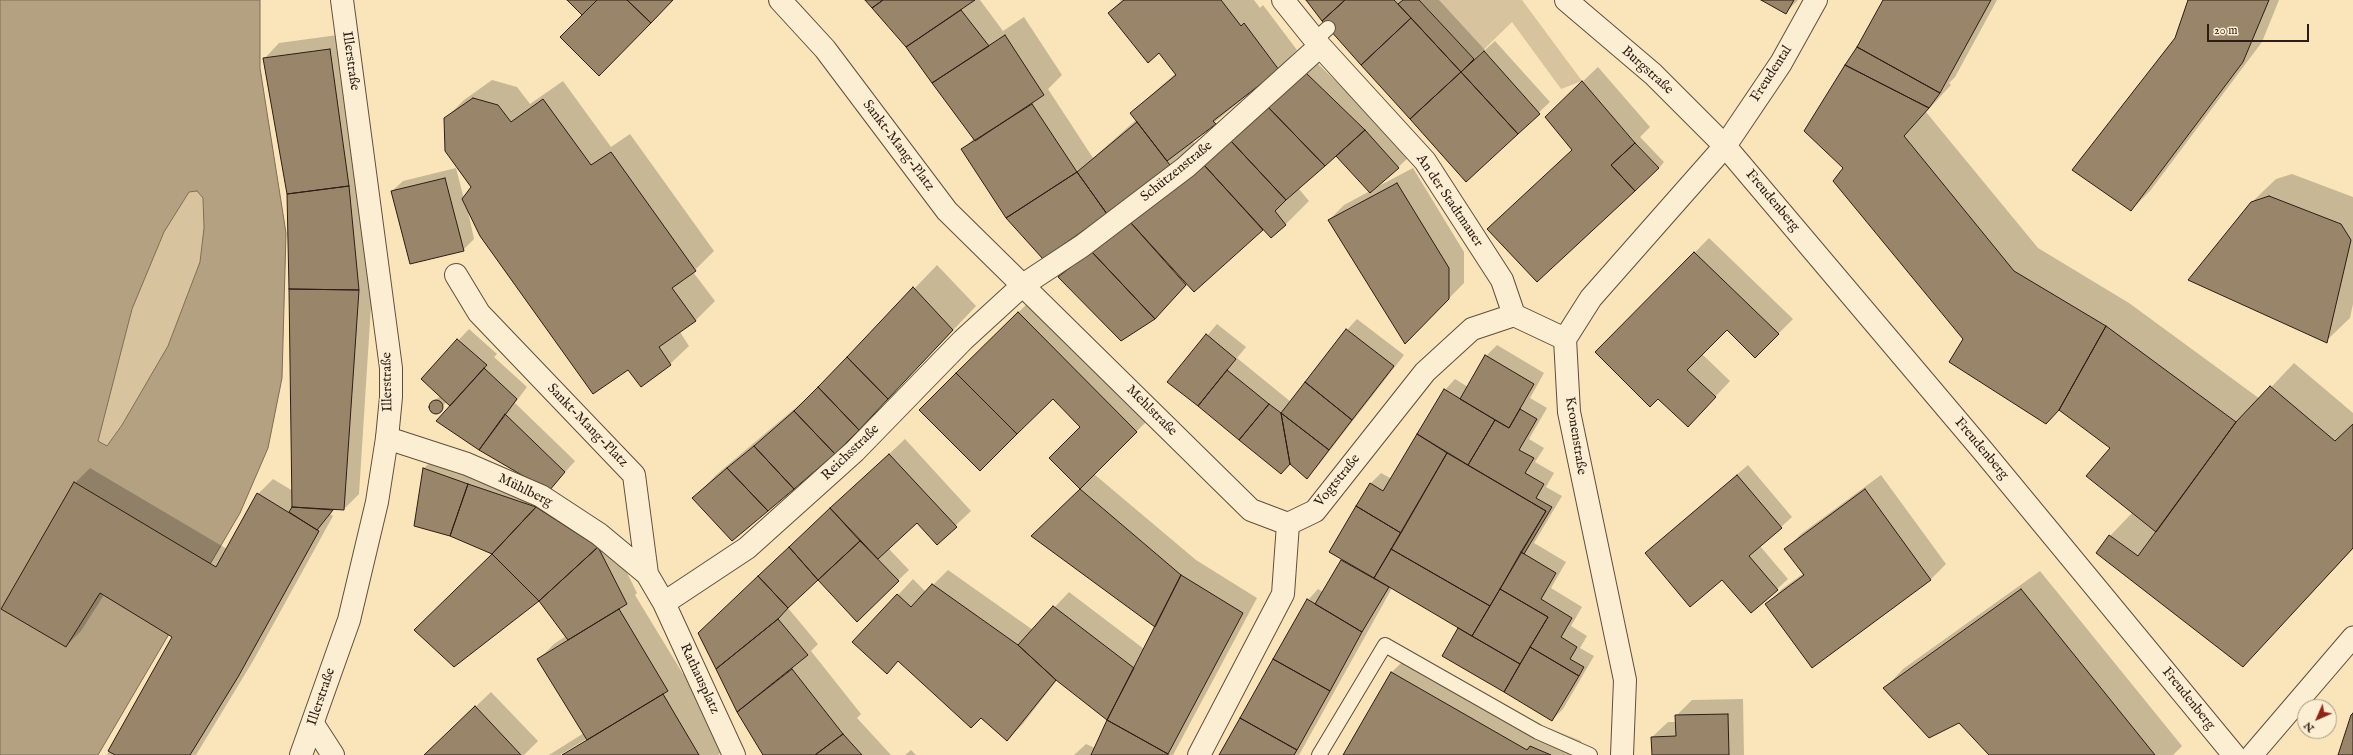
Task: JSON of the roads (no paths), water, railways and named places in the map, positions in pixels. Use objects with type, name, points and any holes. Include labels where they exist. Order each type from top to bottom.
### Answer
[{"type":"street","name":"Illerstraße","points":[[301,755],[349,620],[377,502],[387,438],[391,397],[390,368],[342,0]]},
{"type":"street","name":"Sankt-Mang-Platz","points":[[780,0],[825,49],[946,211],[1023,284]]},
{"type":"street","name":"An der Stadtmauer","points":[[1283,0],[1321,38],[1425,161],[1502,280],[1514,315]]},
{"type":"street","name":"Burgstraße","points":[[1566,0],[1653,74],[1725,146]]},
{"type":"street","name":"Freudental","points":[[1725,146],[1781,63],[1816,0]]},
{"type":"street","name":"Schützenstraße","points":[[1023,284],[1082,246],[1186,167],[1321,38]]},
{"type":"street","points":[[1514,315],[1565,340],[1591,298],[1725,146]]},
{"type":"street","name":"Freudenberg","points":[[1725,146],[1978,445],[2234,755]]},
{"type":"street","name":"Sankt-Mang-Platz","points":[[456,275],[479,313],[634,476],[647,574],[664,603]]},
{"type":"street","name":"Mehlstraße","points":[[1023,284],[1251,510],[1288,524]]},
{"type":"street","name":"Reichsstraße","points":[[664,603],[746,548],[758,538],[855,451],[963,340],[1023,284]]},
{"type":"street","name":"Vogtstraße","points":[[1288,524],[1315,511],[1425,372],[1472,330],[1514,315]]},
{"type":"street","name":"Kronenstraße","points":[[1565,340],[1569,412],[1625,680],[1622,755]]},
{"type":"street","name":"Mühlberg","points":[[387,438],[467,464],[541,496],[600,534],[647,574]]},
{"type":"street","points":[[1199,755],[1283,594],[1288,524]]},
{"type":"street","name":"Rathausplatz","points":[[664,603],[734,755]]},
{"type":"street","points":[[2252,755],[2353,637]]},
{"type":"street","points":[[313,724],[333,755]]},
{"type":"lane","points":[[1319,755],[1385,645],[1538,732],[1590,755]]}]
